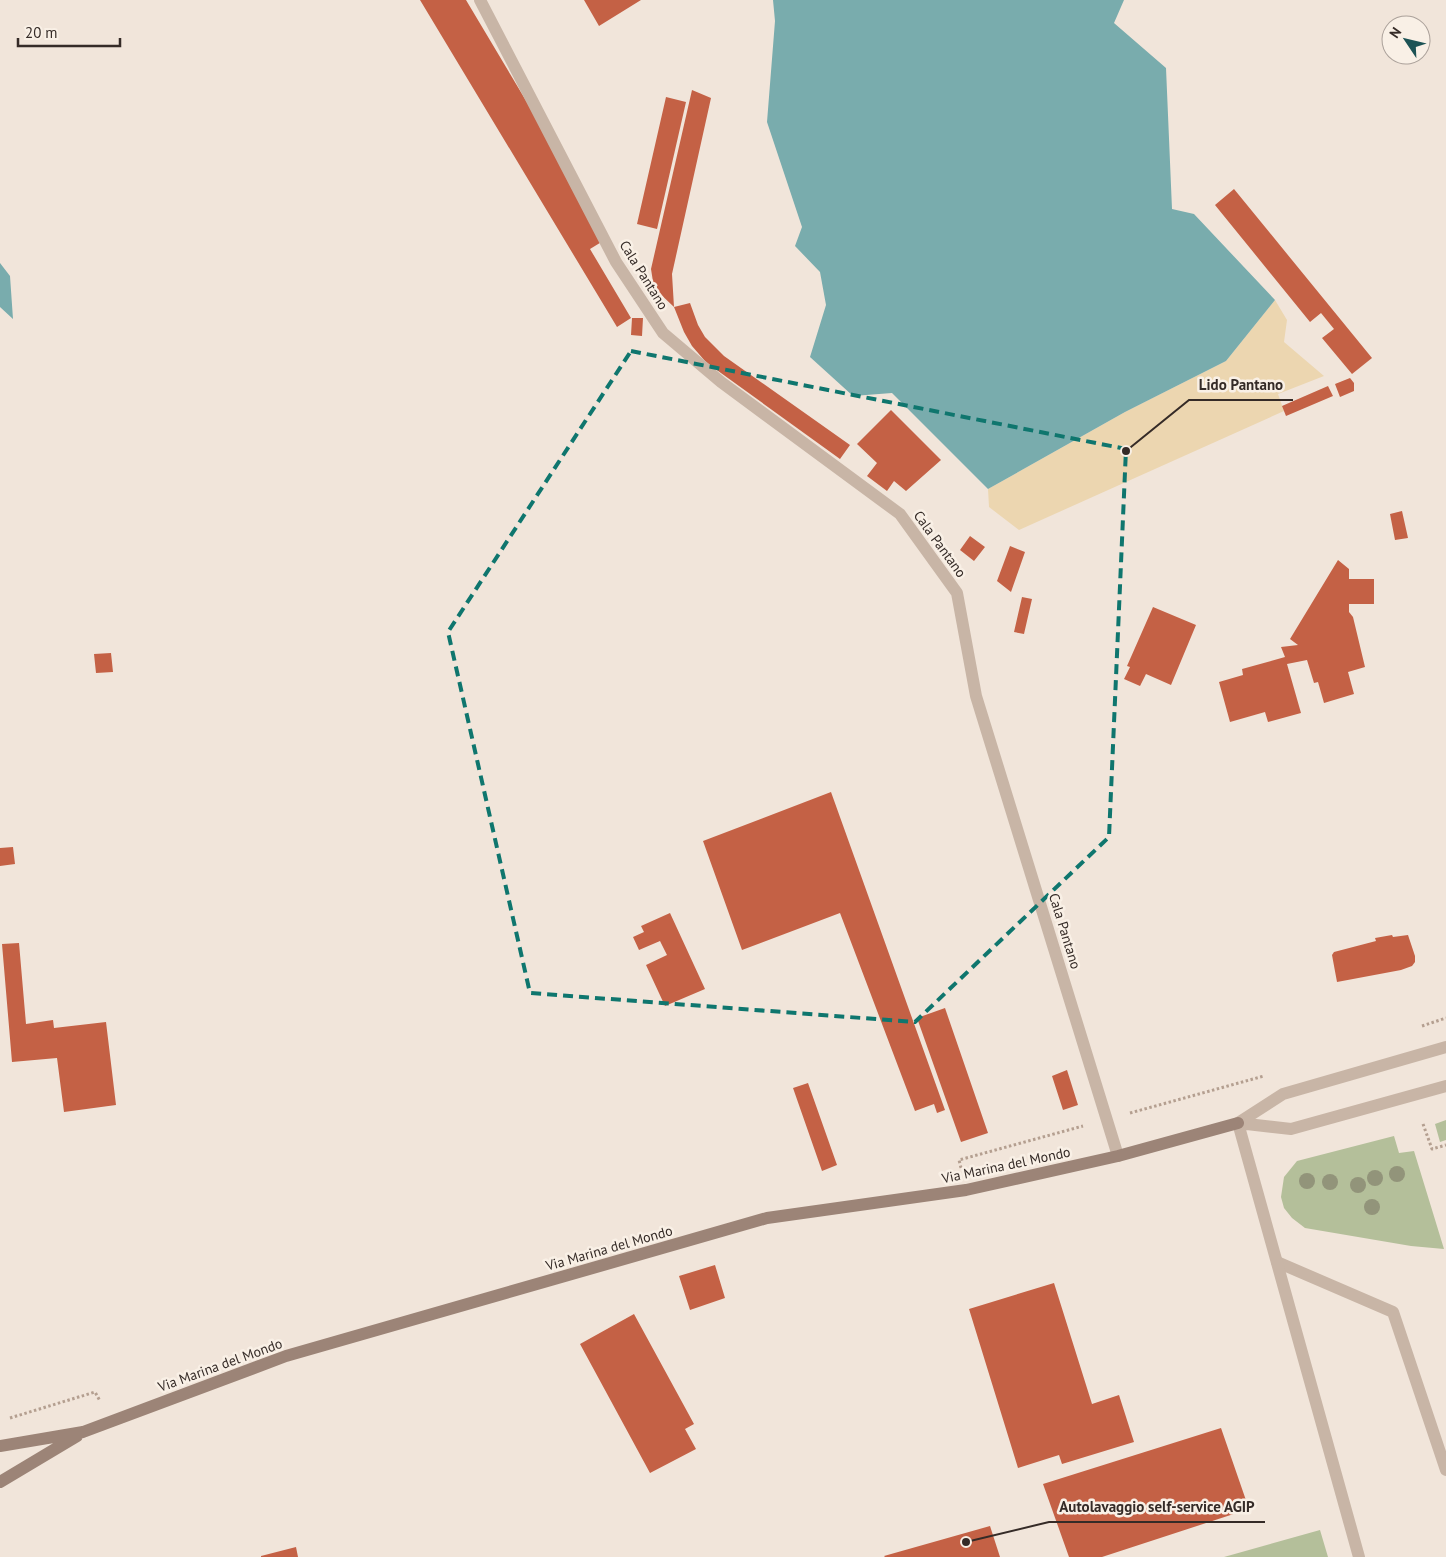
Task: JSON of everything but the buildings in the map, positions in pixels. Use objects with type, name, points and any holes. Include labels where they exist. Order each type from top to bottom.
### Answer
[{"type":"street","name":"Cala Pantano","points":[[480,0],[616,262],[664,333],[721,382],[900,514],[957,593],[976,696],[1118,1156]]},
{"type":"street","name":"Via Marina del Mondo","points":[[0,1446],[83,1432],[286,1356],[767,1218],[966,1190],[1118,1156],[1238,1122],[1283,1094],[1446,1047]]},
{"type":"street","name":"Via Marina del Mondo","points":[[1238,1122],[1291,1129],[1446,1086]]},
{"type":"street","points":[[1238,1122],[1359,1557]]},
{"type":"street","points":[[1277,1262],[1393,1312],[1446,1470]]},
{"type":"street","points":[[0,1482],[83,1432]]},
{"type":"path","points":[[1418,1028],[1446,1018]]},
{"type":"path","points":[[959,1160],[1265,1076]]},
{"type":"path","points":[[1423,1124],[1432,1149],[1446,1145]]},
{"type":"path","points":[[10,1418],[95,1392],[110,1421]]},
{"type":"highlighted area","points":[[631,351],[1126,449],[1109,837],[915,1022],[530,993],[448,632]]},
{"type":"green space","points":[[1446,1120],[1446,1140],[1440,1142],[1435,1124]]},
{"type":"green space","points":[[1394,1136],[1399,1153],[1414,1151],[1444,1249],[1411,1246],[1305,1228],[1292,1218],[1284,1208],[1281,1197],[1284,1177],[1297,1161]]},
{"type":"green space","points":[[1320,1530],[1328,1557],[1224,1557]]},
{"type":"sand","points":[[1275,300],[1287,320],[1284,342],[1324,376],[1278,394],[1284,411],[1019,530],[989,507],[988,489],[1125,412],[1226,361]]},
{"type":"water","points":[[773,0],[1124,0],[1114,23],[1166,68],[1172,209],[1194,214],[1275,300],[1226,361],[1125,412],[988,489],[892,393],[853,396],[810,357],[826,305],[820,272],[795,246],[802,227],[767,122],[775,21]]},
{"type":"water","points":[[0,263],[10,276],[13,319],[0,307]]},
{"type":"place","name":"Lido Pantano","points":[[1126,451]]},
{"type":"place","name":"Autolavaggio self-service AGIP","points":[[966,1542]]}]
